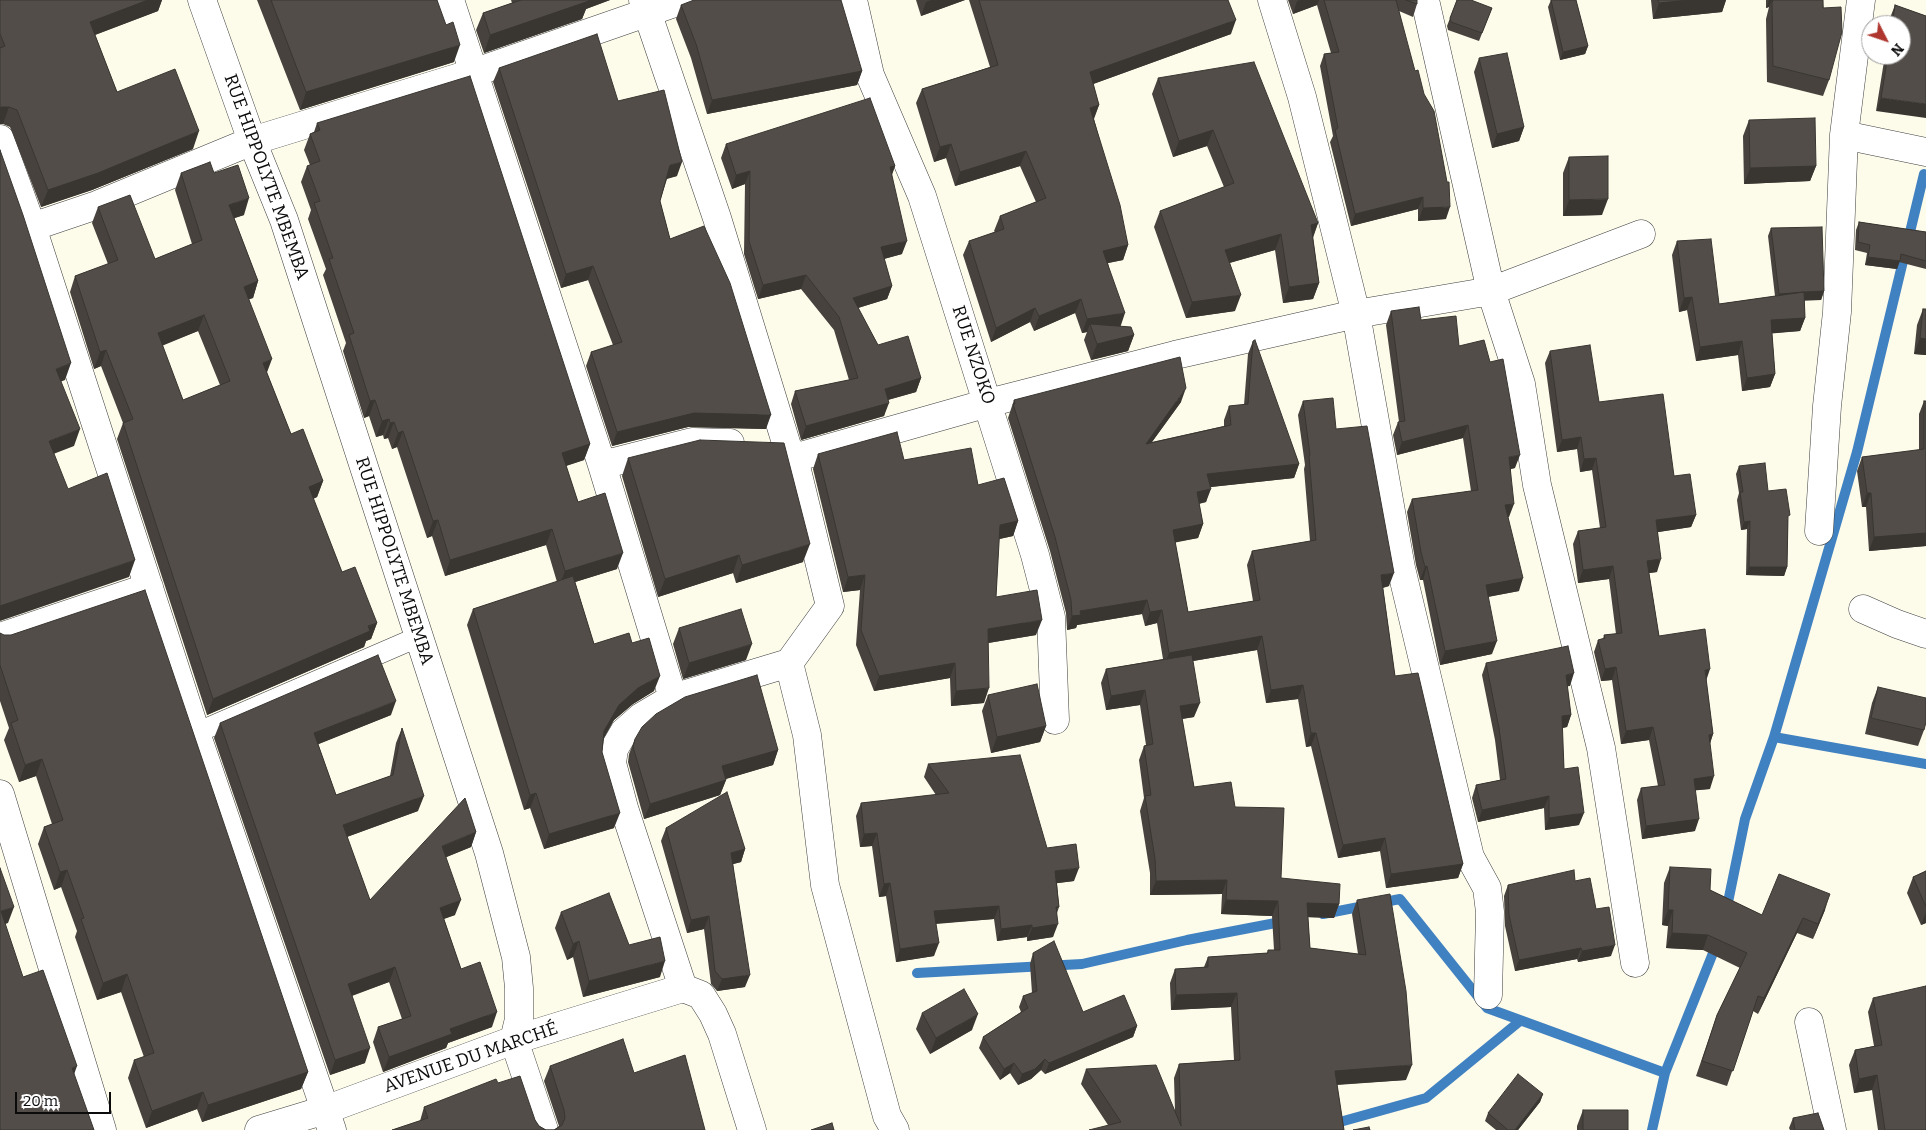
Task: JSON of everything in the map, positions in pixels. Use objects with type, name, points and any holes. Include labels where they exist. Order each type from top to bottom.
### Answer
[{"type":"street","name":"RUE HIPPOLYTE MBEMBA","points":[[202,0],[252,141],[284,220],[489,853],[516,957],[520,988],[518,1019],[514,1040],[544,1130]]},
{"type":"street","points":[[450,0],[602,465],[673,698]]},
{"type":"street","points":[[32,227],[97,205],[252,141],[474,73],[644,6],[683,0]]},
{"type":"street","name":"RUE NZOKO","points":[[853,0],[870,75],[922,196],[1035,555],[1050,617],[1055,720]]},
{"type":"street","points":[[1272,0],[1302,97],[1356,314],[1401,568],[1470,857],[1487,888],[1490,912],[1488,995]]},
{"type":"street","points":[[1425,0],[1491,291],[1521,384],[1537,485],[1601,748],[1635,963]]},
{"type":"street","points":[[1819,531],[1827,406],[1837,312],[1844,135],[1861,0]]},
{"type":"street","points":[[644,6],[717,218],[790,452],[830,606],[789,663],[673,698],[641,717],[624,732],[614,749],[612,764],[624,808],[683,988],[701,995],[713,1014],[722,1034],[752,1130]]},
{"type":"street","points":[[1844,135],[1926,152]]},
{"type":"street","points":[[0,139],[32,227],[196,733],[328,1120]]},
{"type":"street","points":[[602,465],[692,442],[790,452],[1175,355],[1356,314],[1491,291],[1641,234]]},
{"type":"street","points":[[0,637],[148,587]]},
{"type":"street","points":[[1863,609],[1896,624],[1926,634]]},
{"type":"street","points":[[789,663],[807,735],[825,885],[887,1116],[895,1130]]},
{"type":"street","points":[[0,794],[102,1130]]},
{"type":"street","name":"AVENUE DU MARCHÉ","points":[[259,1130],[328,1120],[514,1040],[683,988]]},
{"type":"street","points":[[1809,1022],[1832,1130]]},
{"type":"lane","points":[[196,733],[418,637]]},
{"type":"building","points":[[0,0],[148,0],[90,22],[117,92],[175,69],[199,131],[98,173],[48,190],[17,110],[9,107],[0,108],[0,48],[5,46],[0,34]]},
{"type":"building","points":[[271,0],[437,0],[446,25],[453,22],[460,45],[306,92]]},
{"type":"building","points":[[521,0],[589,1],[490,35],[483,13]]},
{"type":"building","points":[[694,0],[841,0],[862,71],[712,100],[696,44],[681,5]]},
{"type":"building","points":[[979,0],[1228,0],[1236,20],[1090,72],[1099,105],[1090,108],[1120,205],[1128,245],[1103,251],[1125,313],[1087,319],[1081,299],[1039,316],[1035,308],[996,328],[969,241],[1004,229],[1000,216],[1046,198],[1026,151],[960,172],[951,144],[940,147],[922,89],[998,65]]},
{"type":"building","points":[[1324,0],[1396,0],[1415,71],[1418,70],[1424,94],[1434,111],[1447,182],[1449,182],[1450,207],[1423,208],[1423,197],[1355,214],[1335,130],[1338,128],[1324,54],[1339,52]]},
{"type":"building","points":[[1406,0],[1417,0],[1417,4]]},
{"type":"building","points":[[1457,0],[1471,0],[1492,8],[1482,33],[1451,22],[1450,18]]},
{"type":"building","points":[[1551,0],[1576,0],[1588,46],[1563,52]]},
{"type":"building","points":[[1658,0],[1690,0],[1659,3]]},
{"type":"building","points":[[1773,0],[1823,0],[1823,8],[1841,7],[1842,32],[1829,80],[1773,66]]},
{"type":"building","points":[[1895,5],[1926,16],[1926,104],[1881,98],[1886,65],[1911,65],[1911,15],[1894,15]]},
{"type":"building","points":[[597,34],[618,101],[664,90],[682,162],[670,165],[660,201],[670,239],[704,226],[730,283],[771,415],[694,413],[617,432],[591,352],[622,342],[593,266],[566,274],[499,68]]},
{"type":"building","points":[[1507,53],[1524,127],[1497,134],[1479,58]]},
{"type":"building","points":[[1254,62],[1318,223],[1311,225],[1319,283],[1289,287],[1281,234],[1225,250],[1241,295],[1192,302],[1160,211],[1234,183],[1213,130],[1179,141],[1158,78]]},
{"type":"building","points":[[470,76],[590,444],[562,453],[578,502],[605,493],[623,553],[565,571],[552,529],[450,560],[438,520],[433,521],[403,431],[398,433],[394,422],[390,423],[389,419],[382,421],[375,400],[370,401],[349,335],[354,333],[329,259],[333,258],[314,203],[320,201],[307,166],[320,161],[310,134],[320,130],[317,123]]},
{"type":"building","points":[[870,98],[895,166],[890,167],[907,241],[881,247],[892,286],[853,298],[878,345],[908,336],[921,378],[885,389],[889,403],[806,426],[795,391],[858,378],[839,317],[806,275],[763,285],[749,241],[750,171],[736,175],[726,144]]},
{"type":"building","points":[[1815,118],[1816,166],[1750,168],[1749,120]]},
{"type":"building","points":[[0,150],[71,363],[56,369],[80,429],[49,441],[68,489],[107,473],[135,560],[0,606]]},
{"type":"building","points":[[1608,156],[1608,199],[1569,200],[1569,157]]},
{"type":"building","points":[[210,162],[214,173],[238,165],[249,198],[229,205],[258,281],[244,287],[272,359],[263,363],[291,434],[303,429],[323,481],[309,487],[342,572],[355,567],[377,623],[368,626],[370,631],[213,699],[123,423],[133,419],[106,350],[100,352],[75,276],[118,260],[98,207],[130,195],[155,259],[202,240],[181,173]],"holes":[[[204,315],[230,381],[183,400],[158,333]]]},
{"type":"building","points":[[1859,222],[1926,232],[1926,261],[1901,254],[1900,261],[1868,257],[1870,245],[1858,242]]},
{"type":"building","points":[[1822,227],[1824,291],[1779,294],[1771,228]]},
{"type":"building","points":[[1711,239],[1719,304],[1804,292],[1805,318],[1771,320],[1775,374],[1747,378],[1742,341],[1700,347],[1692,297],[1684,298],[1677,241]]},
{"type":"building","points":[[1419,307],[1421,320],[1456,316],[1459,346],[1484,340],[1490,362],[1503,359],[1520,455],[1509,457],[1514,504],[1505,505],[1523,578],[1486,585],[1497,641],[1445,651],[1427,566],[1425,567],[1421,552],[1412,499],[1478,490],[1468,425],[1402,442],[1398,422],[1405,421],[1391,311]]},
{"type":"building","points":[[1923,309],[1926,309],[1926,339],[1920,338]]},
{"type":"building","points":[[1090,324],[1131,327],[1134,335],[1097,344]]},
{"type":"building","points":[[1255,340],[1299,464],[1207,474],[1211,489],[1197,492],[1203,524],[1173,530],[1188,612],[1260,600],[1252,551],[1316,540],[1310,455],[1303,401],[1333,398],[1336,429],[1367,426],[1394,573],[1381,575],[1395,676],[1418,673],[1463,864],[1391,874],[1385,838],[1343,845],[1316,733],[1311,733],[1303,685],[1271,690],[1262,636],[1169,653],[1162,610],[1150,612],[1147,600],[1080,611],[1081,615],[1072,616],[1071,600],[1055,537],[1013,404],[1015,404],[1014,400],[1180,357],[1186,388],[1146,444],[1231,425],[1229,406],[1248,404],[1253,341]]},
{"type":"building","points":[[1590,345],[1599,402],[1663,394],[1674,476],[1690,474],[1696,515],[1656,520],[1661,559],[1647,561],[1659,636],[1705,629],[1710,669],[1705,670],[1713,734],[1709,735],[1714,776],[1694,779],[1699,819],[1646,826],[1641,788],[1665,785],[1653,727],[1626,731],[1616,667],[1605,669],[1598,640],[1605,638],[1604,635],[1622,633],[1613,566],[1583,570],[1578,531],[1606,527],[1596,458],[1584,459],[1581,437],[1562,440],[1550,351]]},
{"type":"building","points":[[1924,401],[1926,401],[1926,533],[1874,537],[1871,493],[1867,493],[1862,457],[1924,449]]},
{"type":"building","points":[[897,432],[904,460],[971,448],[978,485],[1004,478],[1018,521],[1000,525],[996,597],[1037,590],[1042,620],[988,629],[989,688],[956,691],[955,663],[879,676],[861,630],[865,575],[848,577],[818,454]]},
{"type":"building","points":[[700,440],[784,443],[810,544],[742,565],[739,555],[665,579],[628,458]]},
{"type":"building","points":[[1765,463],[1768,491],[1786,489],[1790,515],[1788,516],[1787,567],[1749,567],[1750,521],[1744,522],[1740,492],[1743,492],[1739,466]]},
{"type":"building","points":[[573,576],[594,644],[629,633],[632,643],[649,638],[660,676],[638,688],[619,705],[604,731],[602,752],[620,813],[549,834],[536,793],[530,795],[473,609]]},
{"type":"building","points":[[145,590],[308,1072],[208,1105],[203,1092],[152,1111],[134,1060],[154,1053],[127,974],[103,983],[81,919],[84,918],[67,870],[60,872],[44,827],[63,820],[42,759],[25,765],[11,723],[18,720],[0,665],[0,633],[11,635]]},
{"type":"building","points":[[741,609],[752,644],[689,663],[679,628]]},
{"type":"building","points":[[1568,646],[1574,673],[1566,675],[1571,715],[1562,716],[1564,769],[1578,767],[1584,813],[1549,818],[1549,796],[1482,810],[1476,785],[1506,779],[1499,728],[1486,663]]},
{"type":"building","points":[[378,655],[396,701],[314,733],[336,795],[393,775],[402,728],[424,796],[343,825],[370,900],[465,798],[476,832],[442,846],[461,900],[440,908],[461,969],[480,962],[497,1012],[450,1029],[452,1034],[389,1057],[378,1027],[411,1016],[395,967],[348,984],[370,1048],[335,1060],[220,723]]},
{"type":"building","points":[[1192,655],[1200,703],[1180,706],[1194,787],[1231,782],[1235,807],[1284,808],[1281,878],[1340,884],[1339,904],[1307,903],[1310,948],[1366,955],[1357,900],[1390,894],[1406,991],[1412,1065],[1335,1071],[1344,1130],[1089,1130],[1121,1122],[1086,1069],[1156,1065],[1181,1126],[1179,1064],[1240,1060],[1237,993],[1176,995],[1175,969],[1208,967],[1208,957],[1268,953],[1268,950],[1280,950],[1278,901],[1226,900],[1227,880],[1156,881],[1155,859],[1145,796],[1151,795],[1144,746],[1153,744],[1145,690],[1111,696],[1106,669]]},
{"type":"building","points":[[757,675],[778,750],[722,766],[726,780],[650,804],[633,747],[642,727],[656,714],[685,697]]},
{"type":"building","points":[[1037,684],[1046,726],[997,737],[988,695]]},
{"type":"building","points":[[1878,687],[1926,698],[1924,730],[1871,718]]},
{"type":"building","points":[[1020,755],[1047,848],[1076,844],[1079,868],[1055,871],[1059,907],[1056,907],[1058,924],[1032,928],[1032,925],[1001,929],[999,906],[934,911],[939,943],[900,949],[890,883],[884,884],[877,833],[864,834],[861,803],[949,793],[928,764]]},
{"type":"building","points":[[727,792],[745,849],[731,853],[750,975],[722,979],[715,971],[709,916],[691,920],[666,828]]},
{"type":"building","points":[[1670,867],[1711,869],[1710,890],[1762,915],[1779,874],[1830,894],[1818,924],[1803,918],[1764,998],[1758,996],[1733,1071],[1702,1061],[1717,1015],[1747,953],[1708,935],[1672,933],[1673,910],[1668,910]]},
{"type":"building","points":[[0,868],[14,907],[1,911],[23,977],[43,970],[77,1066],[72,1068],[94,1130],[0,1130]]},
{"type":"building","points":[[1574,870],[1575,881],[1590,878],[1596,909],[1609,907],[1615,945],[1582,951],[1581,948],[1519,960],[1509,915],[1508,885]]},
{"type":"building","points":[[1926,871],[1926,907],[1913,877]]},
{"type":"building","points":[[609,893],[629,945],[660,937],[665,961],[589,981],[579,941],[573,944],[561,912]]},
{"type":"building","points":[[1054,941],[1083,1012],[1124,995],[1137,1026],[1049,1063],[1045,1059],[1035,1069],[1022,1074],[1014,1063],[1004,1069],[983,1037],[1028,1008],[1023,996],[1037,991],[1033,953]]},
{"type":"building","points":[[1926,986],[1926,1130],[1885,1130],[1877,1075],[1859,1079],[1855,1050],[1882,1045],[1873,998]]},
{"type":"building","points":[[964,989],[978,1014],[936,1038],[922,1013]]},
{"type":"building","points":[[623,1039],[634,1073],[685,1055],[705,1130],[554,1130],[562,1125],[565,1118],[550,1066]]},
{"type":"building","points":[[1518,1074],[1543,1094],[1515,1130],[1508,1130],[1488,1113]]},
{"type":"building","points":[[520,1076],[535,1120],[539,1126],[546,1130],[392,1130],[428,1118],[424,1107],[496,1079],[498,1083]]},
{"type":"building","points":[[1583,1110],[1628,1110],[1628,1130],[1583,1130]]},
{"type":"building","points":[[1818,1113],[1824,1130],[1795,1130],[1793,1118]]},
{"type":"building","points":[[832,1123],[834,1130],[811,1130]]},
{"type":"building","points":[[1369,1127],[1370,1130],[1353,1130]]},
{"type":"waterway","points":[[1726,912],[1745,819],[1774,737],[1857,452],[1924,174]]},
{"type":"waterway","points":[[1774,737],[1926,764]]},
{"type":"waterway","points":[[1323,914],[1400,899],[1487,1008],[1665,1073]]},
{"type":"waterway","points":[[917,973],[1082,964],[1187,940],[1286,921]]},
{"type":"waterway","points":[[1652,1130],[1665,1073],[1717,943]]},
{"type":"waterway","points":[[1311,1130],[1426,1098],[1520,1021]]}]
